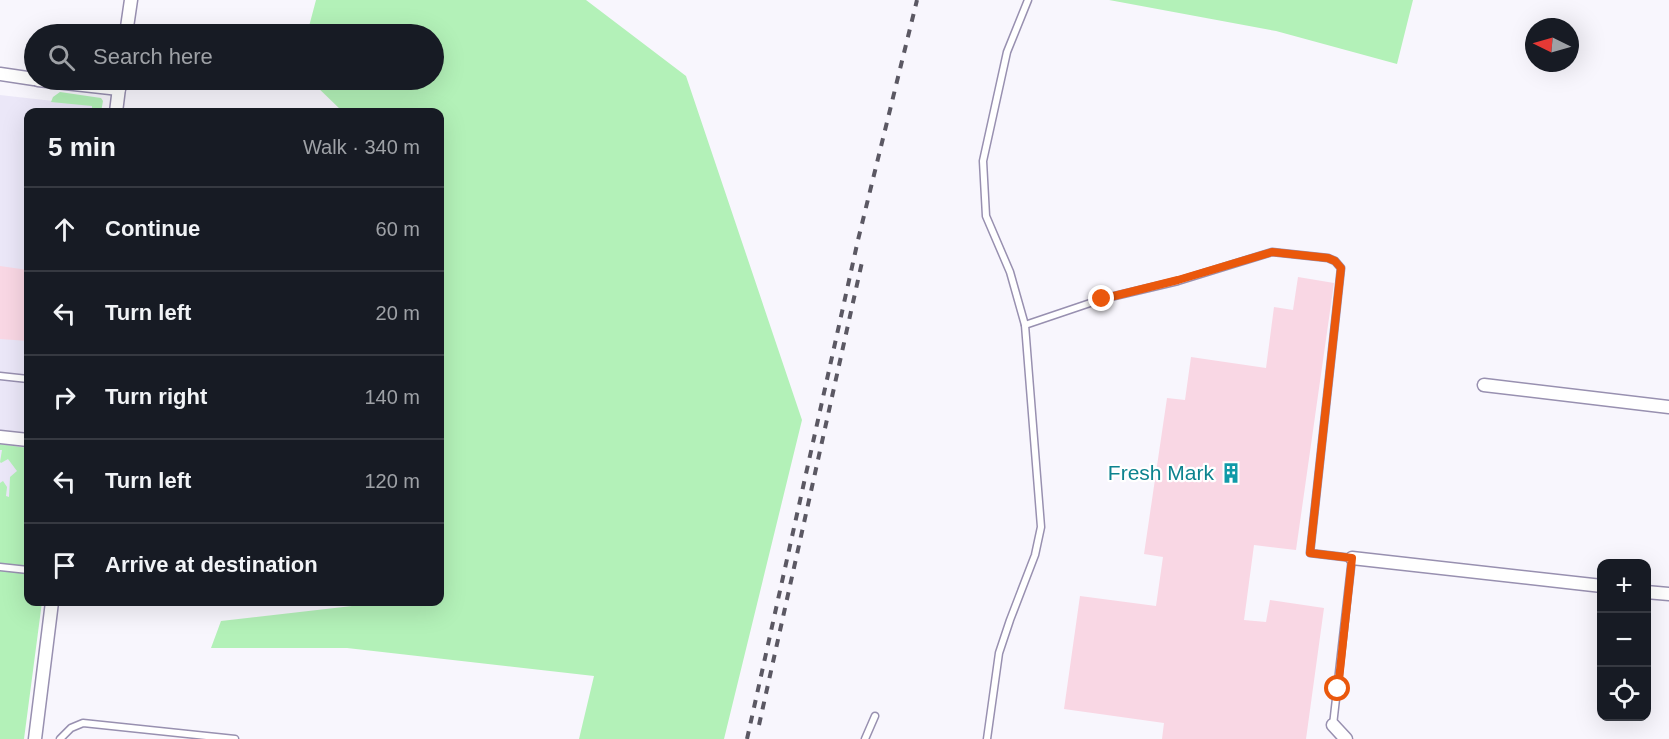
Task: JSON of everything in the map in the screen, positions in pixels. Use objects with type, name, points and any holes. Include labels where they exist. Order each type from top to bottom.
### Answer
[{"type":"street","points":[[127,24],[131,0]]},
{"type":"street","points":[[0,74],[24,77]]},
{"type":"street","points":[[117,108],[119,90]]},
{"type":"street","points":[[1484,385],[1669,407]]},
{"type":"street","points":[[0,437],[24,440]]},
{"type":"street","points":[[1352,558],[1597,585]]},
{"type":"street","points":[[1651,592],[1669,594]]},
{"type":"street","points":[[35,739],[52,606]]},
{"type":"street","points":[[1333,725],[1346,739]]},
{"type":"lane","points":[[987,739],[999,653],[1035,555],[1041,527],[1025,325],[1010,272],[986,216],[983,161],[1007,52],[1028,0]]},
{"type":"lane","points":[[1025,325],[1102,299],[1178,280],[1272,252],[1328,258],[1335,261],[1341,268],[1310,553],[1352,558],[1333,725]]},
{"type":"lane","points":[[0,376],[24,379]]},
{"type":"lane","points":[[0,567],[24,570]]},
{"type":"lane","points":[[865,739],[875,716]]},
{"type":"lane","points":[[60,739],[71,728],[83,723],[235,739]]},
{"type":"shaded area","points":[[0,95],[97,106],[97,108],[24,108],[24,606],[28,606],[18,739],[0,739]]},
{"type":"green space","points":[[316,0],[586,0],[686,76],[802,420],[724,739],[579,739],[594,676],[347,648],[211,648],[221,621],[352,606],[444,606],[444,108],[339,108],[320,90],[444,90],[444,24],[310,24]]},
{"type":"green space","points":[[1109,0],[1413,0],[1397,64],[1276,31]]},
{"type":"green space","points":[[60,92],[101,98],[103,101],[102,108],[92,108],[92,106],[51,102],[53,97]]},
{"type":"green space","points":[[0,444],[24,447],[24,606],[41,606],[24,739],[0,739],[0,483],[3,481],[7,487],[6,496],[9,497],[10,477],[17,471],[8,459],[0,462],[2,450],[0,450]]},
{"type":"building","points":[[0,266],[24,269],[24,341],[0,339]]},
{"type":"building","name":"Fresh Mark","points":[[1298,277],[1334,283],[1296,550],[1254,545],[1244,620],[1266,622],[1270,600],[1324,608],[1306,739],[1162,739],[1164,723],[1064,709],[1080,596],[1156,606],[1163,557],[1144,554],[1167,398],[1185,400],[1191,357],[1266,368],[1274,307],[1293,310]]},
{"type":"railway","points":[[747,739],[858,240],[917,0]]},
{"type":"railway","points":[[759,725],[862,262]]},
{"type":"place","name":"Fresh Mark","points":[[1231,473]]},
{"type":"route","points":[[1102,299],[1178,280],[1272,252],[1328,258],[1335,261],[1341,268],[1310,553],[1352,558],[1338,689]]}]
